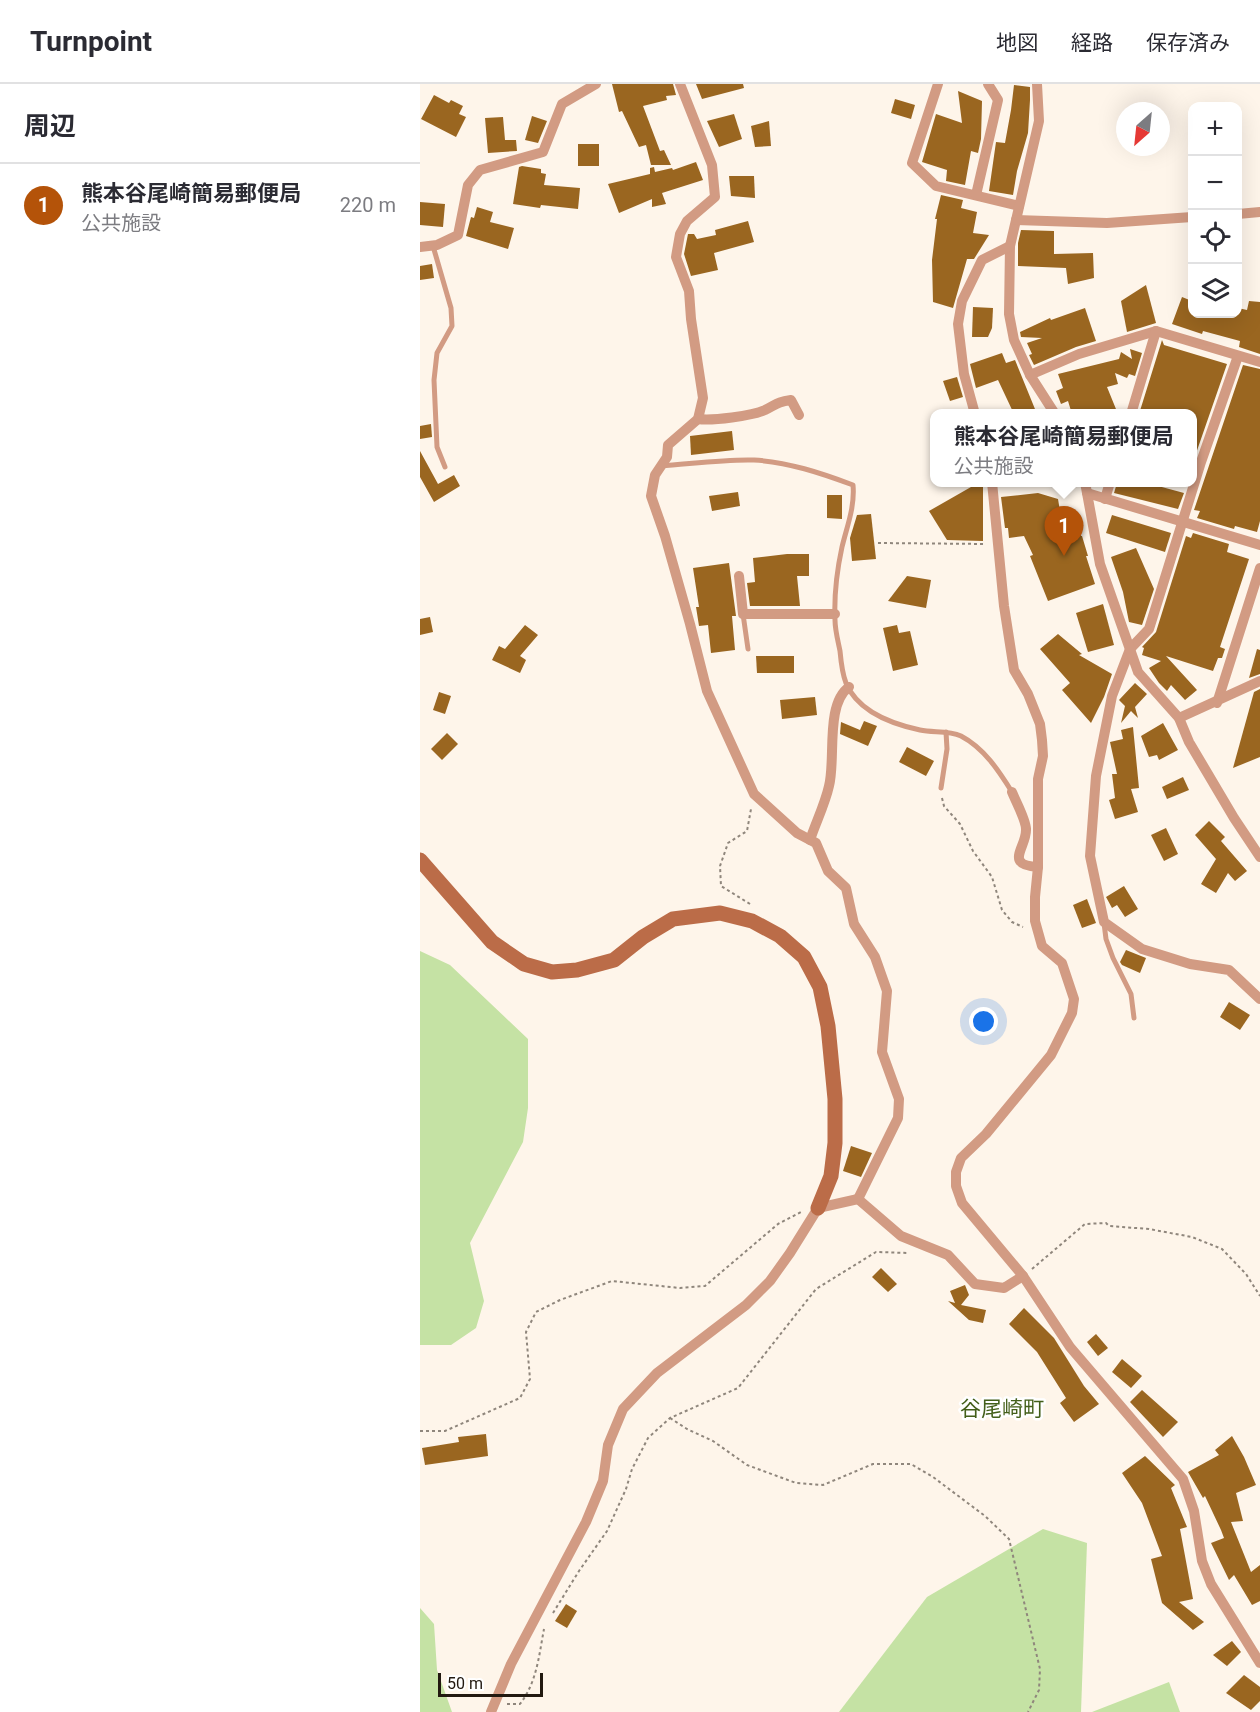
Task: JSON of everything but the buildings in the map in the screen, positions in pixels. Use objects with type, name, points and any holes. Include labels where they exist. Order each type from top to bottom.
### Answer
[{"type":"street","points":[[420,247],[433,246],[458,235],[468,185],[480,170],[543,152],[562,104],[596,84]]},
{"type":"street","points":[[680,84],[712,165],[715,197],[687,221],[680,234],[676,257],[689,291],[703,398],[698,419],[668,445],[667,457],[656,475],[651,496],[665,536],[707,691],[754,794],[798,833],[816,843],[828,871],[846,888],[854,924],[875,957],[887,991],[882,1052],[899,1099],[898,1118],[858,1199]]},
{"type":"street","points":[[938,84],[912,164],[936,186],[1019,206]]},
{"type":"street","points":[[976,195],[998,100],[988,84]]},
{"type":"street","points":[[1037,84],[1040,121],[1010,246],[1009,314],[1014,340],[1030,375],[1051,409]]},
{"type":"street","points":[[1242,214],[1260,212]]},
{"type":"street","points":[[1016,220],[1107,223],[1188,217]]},
{"type":"street","points":[[974,409],[964,374],[958,324],[962,301],[982,260],[1010,246]]},
{"type":"street","points":[[1030,375],[1079,354],[1156,331],[1260,362]]},
{"type":"street","points":[[1133,409],[1156,331]]},
{"type":"street","points":[[1197,478],[1238,356]]},
{"type":"street","points":[[698,419],[709,421],[764,411],[778,402],[791,400],[799,415]]},
{"type":"street","points":[[992,487],[1004,606],[1014,670],[1028,694],[1040,724],[1042,756],[1038,779],[1038,867],[1035,921],[1042,946],[1062,963],[1074,999],[1072,1013],[1051,1056],[986,1134],[960,1158],[956,1172],[956,1186],[962,1203],[1023,1276],[1070,1347],[1183,1479],[1194,1511],[1202,1561],[1211,1584],[1260,1663]]},
{"type":"street","points":[[1104,499],[1108,487]]},
{"type":"street","points":[[1194,487],[1149,629],[1130,649],[1112,696],[1096,776],[1090,856],[1104,922],[1142,949],[1190,964],[1229,970],[1260,999]]},
{"type":"street","points":[[1086,488],[1104,499],[1260,545]]},
{"type":"street","points":[[1086,488],[1100,564],[1138,672],[1179,718],[1190,742],[1234,818],[1260,857]]},
{"type":"street","points":[[1217,703],[1260,568]]},
{"type":"street","points":[[738,576],[743,614],[835,614]]},
{"type":"street","points":[[1179,718],[1217,703],[1260,681]]},
{"type":"street","points":[[810,840],[830,785],[836,705],[849,687]]},
{"type":"street","points":[[1012,792],[1026,829],[1018,855],[1021,862],[1028,866],[1038,867]]},
{"type":"street","points":[[420,860],[492,942],[524,964],[552,972],[577,970],[614,960],[643,937],[673,919],[720,913],[752,921],[780,936],[804,957],[820,987],[828,1026],[834,1099],[835,1143],[831,1176],[818,1208],[770,1281],[746,1305],[657,1374],[623,1409],[609,1445],[603,1481],[586,1522],[511,1664],[490,1712]]},
{"type":"street","points":[[818,1208],[858,1199]]},
{"type":"street","points":[[858,1199],[901,1236],[948,1254],[975,1284],[1004,1288],[1023,1276]]},
{"type":"lane","points":[[433,246],[451,308],[452,326],[437,353],[434,380],[437,447],[445,466]]},
{"type":"lane","points":[[661,466],[753,460],[794,466],[822,473],[853,485],[849,527],[840,556],[835,614],[842,667],[849,687],[860,704],[895,723],[922,731],[959,735],[983,752],[1012,792]]},
{"type":"lane","points":[[743,614],[748,649]]},
{"type":"lane","points":[[941,788],[947,749],[946,732]]},
{"type":"lane","points":[[1104,922],[1106,939],[1113,958],[1131,994],[1134,1018]]},
{"type":"path","points":[[878,543],[998,544]]},
{"type":"path","points":[[941,788],[944,806],[960,824],[973,850],[992,877],[1002,909],[1011,922],[1037,929]]},
{"type":"path","points":[[754,794],[747,831],[728,843],[720,866],[722,886],[757,908],[761,926]]},
{"type":"path","points":[[420,1431],[446,1431],[520,1398],[530,1379],[526,1332],[536,1312],[560,1300],[612,1281],[680,1288],[705,1286],[778,1224],[798,1212],[818,1208]]},
{"type":"path","points":[[1023,1276],[1085,1224],[1106,1223],[1109,1226],[1149,1229],[1192,1237],[1222,1249],[1246,1274],[1260,1296]]},
{"type":"path","points":[[553,1614],[607,1531],[626,1489],[632,1469],[648,1438],[670,1418],[738,1388],[816,1289],[876,1252],[917,1253]]},
{"type":"path","points":[[670,1418],[713,1441],[747,1465],[796,1483],[823,1485],[873,1464],[910,1464],[933,1477],[985,1516],[1009,1539],[1040,1669],[1039,1690],[1028,1712]]},
{"type":"path","points":[[495,1701],[520,1704],[528,1694],[538,1667],[544,1629],[548,1622]]},
{"type":"green space","points":[[420,951],[450,965],[528,1039],[528,1108],[523,1142],[470,1243],[484,1301],[476,1328],[451,1345],[420,1345]]},
{"type":"green space","points":[[1043,1529],[1087,1543],[1081,1712],[839,1712],[927,1597]]},
{"type":"green space","points":[[420,1608],[434,1624],[437,1670],[452,1712],[420,1712]]},
{"type":"green space","points":[[1169,1682],[1180,1712],[1092,1712]]},
{"type":"place","name":"熊本谷尾崎簡易郵便局","points":[[1064,556]]},
{"type":"district","name":"谷尾崎町","points":[[1002,1409]]}]
